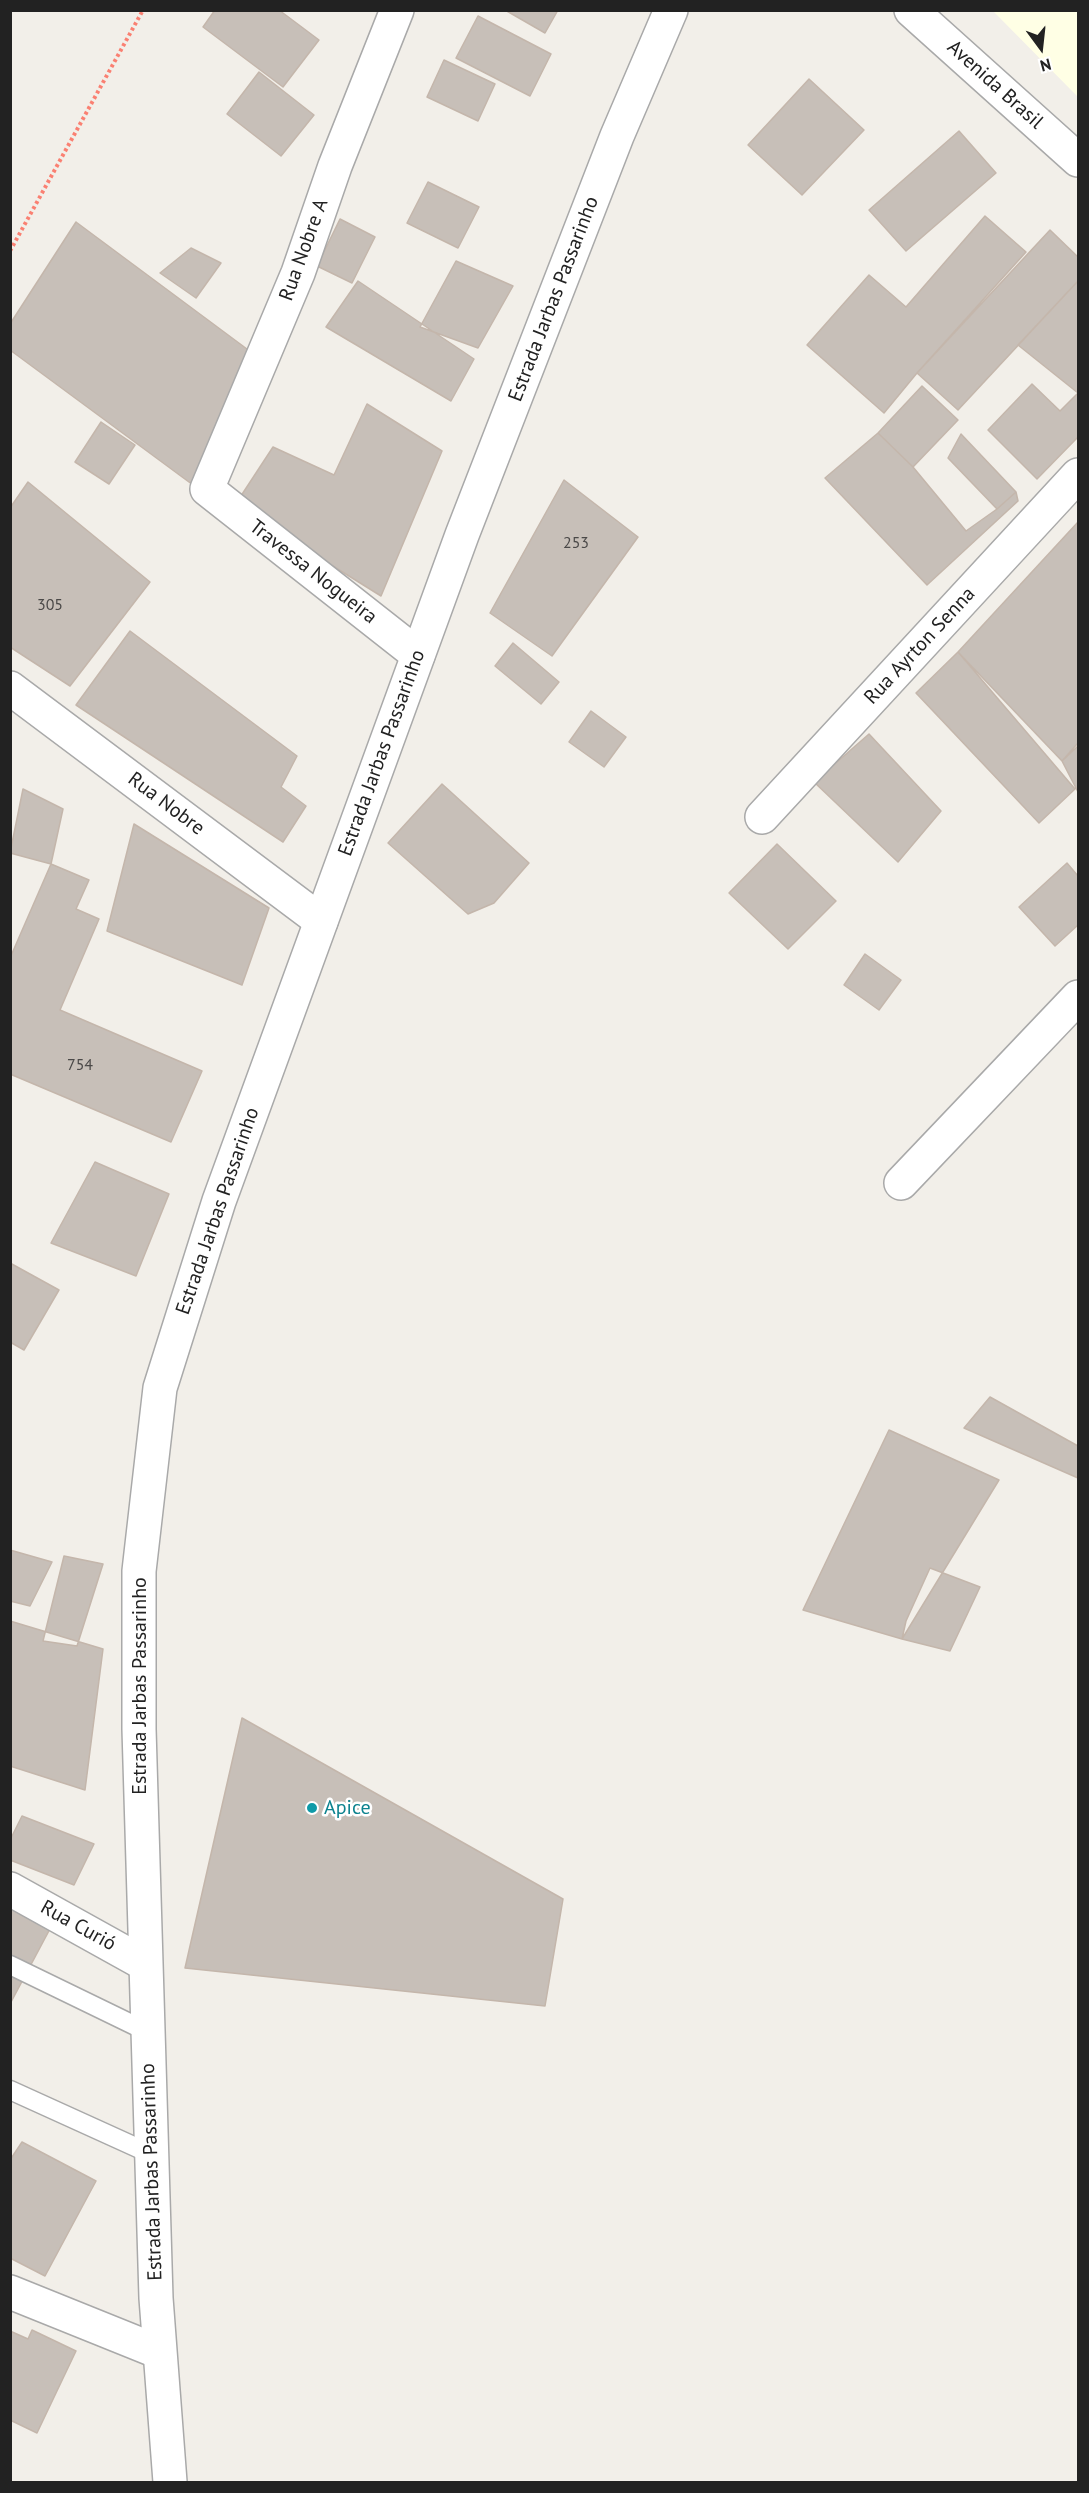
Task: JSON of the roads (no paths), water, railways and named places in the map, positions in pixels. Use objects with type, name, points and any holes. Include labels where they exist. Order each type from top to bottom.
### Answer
[{"type":"street","name":"Rua Nobre A","points":[[207,489],[298,273],[335,166],[397,10]]},
{"type":"street","name":"Estrada Jarbas Passarinho","points":[[170,2482],[159,2352],[139,1729],[139,1571],[160,1388],[219,1201],[462,535],[608,158],[671,10]]},
{"type":"street","name":"Avenida Brasil","points":[[911,10],[1078,160]]},
{"type":"street","name":"Rua Ayrton Senna","points":[[762,817],[1078,475]]},
{"type":"street","name":"Travessa Nogueira","points":[[207,489],[418,655]]},
{"type":"street","name":"Rua Nobre","points":[[10,688],[321,921]]},
{"type":"street","points":[[901,1183],[1078,997]]},
{"type":"street","name":"Rua Curió","points":[[10,1889],[146,1964]]},
{"type":"street","points":[[10,2292],[159,2352]]},
{"type":"lane","points":[[10,1965],[148,2032]]},
{"type":"lane","points":[[10,2090],[151,2154]]},
{"type":"place","name":"Apice","points":[[312,1808]]}]
